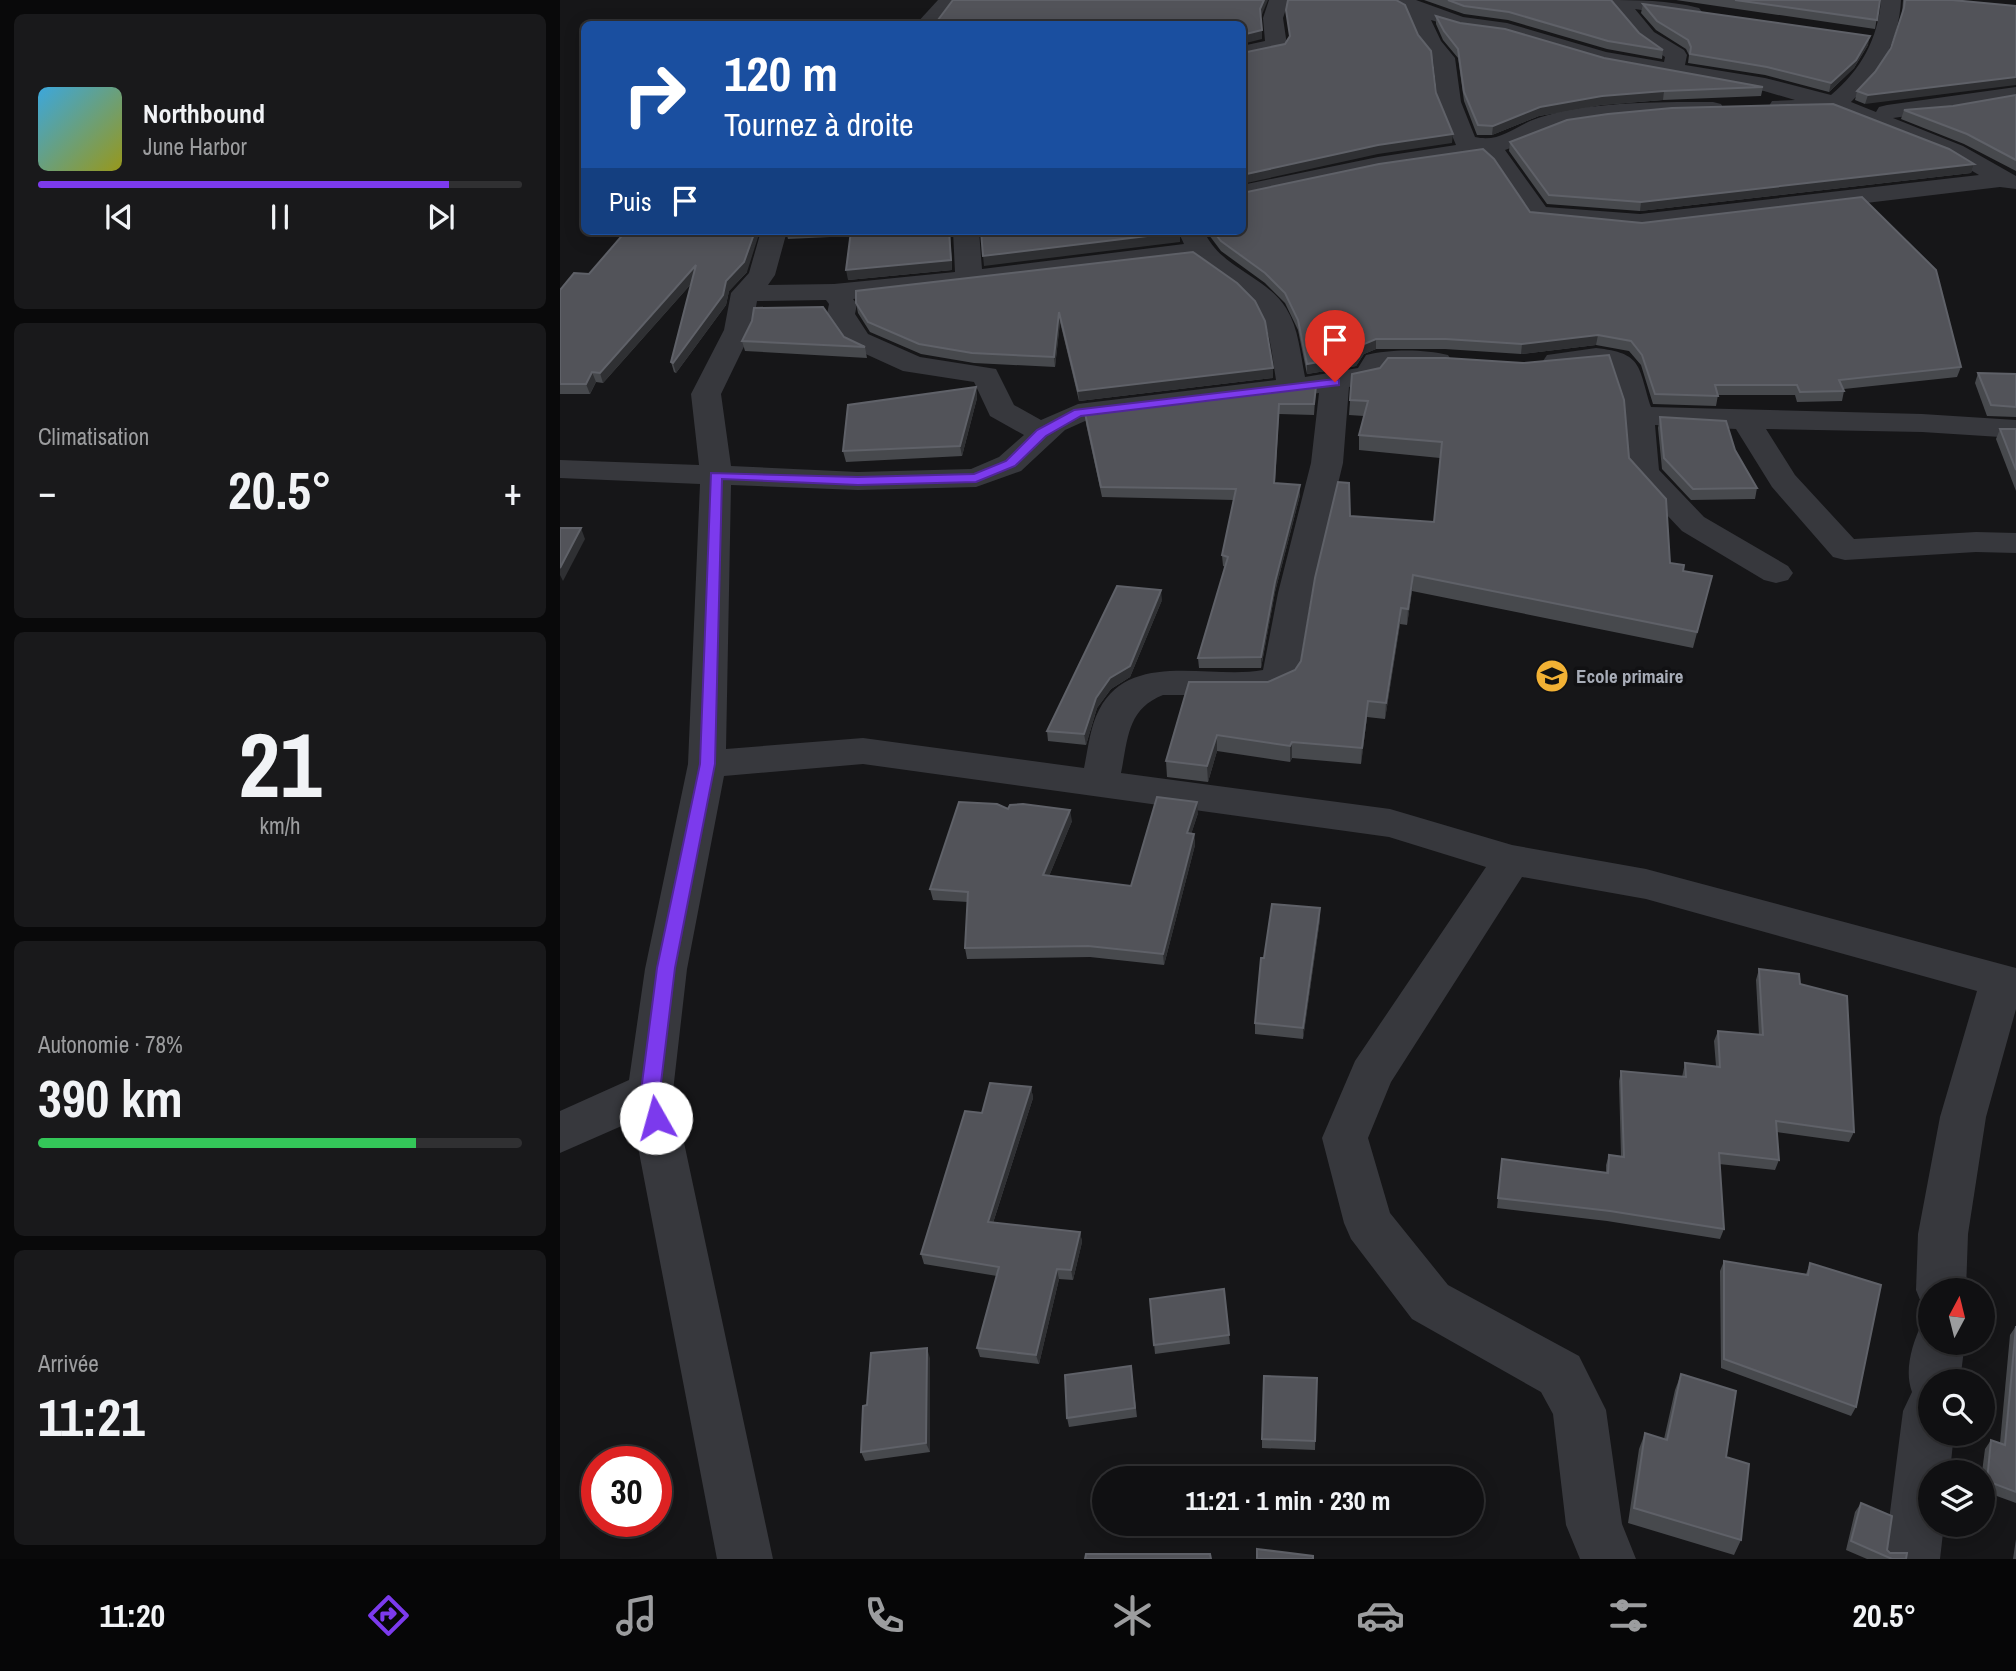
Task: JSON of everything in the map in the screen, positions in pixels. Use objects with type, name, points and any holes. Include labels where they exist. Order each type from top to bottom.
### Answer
[{"type":"street","points":[[929,21],[949,0]]},
{"type":"street","points":[[1246,52],[1276,45],[1273,18],[1279,0]]},
{"type":"street","points":[[1616,0],[1714,15]]},
{"type":"street","points":[[1616,0],[1647,36],[1676,55],[1673,70]]},
{"type":"street","points":[[1760,107],[1834,103],[1842,98],[1875,58],[1885,39],[1891,0]]},
{"type":"street","points":[[1407,3],[1460,23],[1507,29],[1603,58],[1765,85],[1834,103],[1955,151],[2010,182]]},
{"type":"street","points":[[1407,3],[1431,43],[1444,58],[1445,90],[1455,123],[1466,142],[1489,147],[1504,163],[1538,214],[1640,222],[2010,182]]},
{"type":"street","points":[[1859,35],[1885,39]]},
{"type":"street","points":[[1864,113],[1950,105],[2016,94]]},
{"type":"street","points":[[1246,192],[1378,164],[1489,147],[1514,140],[1539,126],[1574,118],[1640,109],[1735,108]]},
{"type":"street","points":[[745,1559],[650,1091],[666,968],[708,764],[716,475],[706,394],[738,330],[745,293],[762,275],[773,235]]},
{"type":"street","points":[[966,235],[969,276]]},
{"type":"street","points":[[745,293],[893,288],[1196,241],[1229,273],[1252,286],[1269,304],[1282,327],[1291,382],[1320,384]]},
{"type":"street","points":[[834,292],[843,304],[841,314],[858,341],[913,365],[986,375],[1001,410],[1042,433]]},
{"type":"street","points":[[1529,365],[1597,357],[1617,359],[1624,366],[1639,415],[1644,472],[1693,524],[1776,573]]},
{"type":"street","points":[[560,469],[858,481],[976,478],[1010,464],[1042,433],[1078,413],[1320,384],[1368,374],[1376,361],[1470,362]]},
{"type":"street","points":[[1099,784],[1116,712],[1135,692],[1159,683],[1268,683],[1280,676],[1295,593],[1327,463],[1320,384]]},
{"type":"street","points":[[1639,415],[1746,421],[1972,425],[2016,429]]},
{"type":"street","points":[[1746,421],[1783,480],[1844,550],[1976,542],[2016,543]]},
{"type":"street","points":[[708,764],[863,751],[1390,823],[1512,860],[1646,884],[2009,983],[1963,1117],[1943,1234],[1941,1278]]},
{"type":"street","points":[[1512,860],[1371,1074],[1345,1138],[1368,1223],[1430,1302],[1560,1374],[1579,1410],[1594,1525],[1608,1559]]},
{"type":"street","points":[[560,1133],[650,1091]]},
{"type":"street","points":[[1912,1559],[1926,1446]]},
{"type":"building","points":[[953,0],[1264,0],[1260,9],[1262,30],[1246,34],[1246,21],[937,21]]},
{"type":"building","points":[[1288,0],[1396,0],[1405,5],[1418,35],[1431,51],[1436,93],[1453,134],[1378,145],[1246,174],[1246,52],[1285,44],[1290,36],[1286,10]]},
{"type":"building","points":[[1448,0],[1611,0],[1639,33],[1663,50],[1608,41],[1509,12],[1464,6]]},
{"type":"building","points":[[1735,0],[1880,0],[1877,20]]},
{"type":"building","points":[[1905,0],[1952,0],[2016,6],[2016,77],[1868,95],[1857,91],[1875,72],[1891,48]]},
{"type":"building","points":[[1643,4],[1870,36],[1856,60],[1831,83],[1767,67],[1690,54],[1688,40],[1657,21]]},
{"type":"building","points":[[1436,16],[1460,23],[1505,29],[1604,58],[1763,87],[1602,96],[1540,107],[1493,126],[1478,125],[1464,92],[1458,49]]},
{"type":"building","points":[[2016,95],[2016,160],[1967,134],[1904,110],[1953,106]]},
{"type":"building","points":[[1833,104],[1949,149],[1974,164],[1641,202],[1549,195],[1510,142],[1567,120],[1608,114],[1672,108]]},
{"type":"building","points":[[1483,149],[1494,159],[1530,212],[1642,223],[1862,197],[1936,270],[1961,367],[1839,380],[1844,391],[1800,392],[1797,385],[1715,385],[1718,396],[1655,394],[1642,355],[1631,341],[1598,335],[1522,344],[1446,339],[1376,339],[1364,344],[1357,355],[1307,364],[1298,320],[1285,293],[1265,273],[1216,235],[1246,235],[1246,192],[1379,164]]},
{"type":"building","points":[[623,235],[754,235],[744,262],[726,281],[723,295],[673,363],[671,362],[696,265],[600,373],[592,372],[586,384],[560,384],[560,290],[574,273],[589,274]]},
{"type":"building","points":[[850,235],[949,235],[951,260],[846,270]]},
{"type":"building","points":[[981,235],[1155,235],[983,256]]},
{"type":"building","points":[[1193,252],[1237,283],[1255,301],[1265,321],[1273,368],[1078,391],[1059,312],[1054,357],[972,353],[919,344],[868,322],[856,303],[856,291]]},
{"type":"building","points":[[823,307],[844,337],[865,347],[742,341],[752,321],[754,308]]},
{"type":"building","points":[[1609,355],[1624,400],[1629,458],[1666,499],[1670,563],[1684,565],[1683,571],[1712,576],[1697,632],[1413,575],[1408,609],[1401,608],[1386,703],[1368,701],[1362,748],[1292,742],[1290,746],[1217,735],[1207,766],[1166,761],[1189,682],[1268,682],[1295,670],[1301,661],[1315,578],[1338,482],[1349,483],[1350,516],[1434,522],[1442,442],[1359,435],[1368,401],[1350,400],[1352,374],[1380,368],[1388,358],[1446,358],[1523,363]]},
{"type":"building","points":[[1978,373],[2016,374],[2016,407],[1991,405]]},
{"type":"building","points":[[1316,386],[1314,404],[1279,404],[1274,483],[1300,485],[1275,582],[1261,657],[1198,658],[1228,557],[1222,555],[1236,489],[1101,487],[1085,413]]},
{"type":"building","points":[[976,387],[960,446],[843,451],[848,405]]},
{"type":"building","points":[[1660,417],[1726,421],[1735,450],[1757,488],[1693,489],[1664,458]]},
{"type":"building","points":[[2000,429],[2016,429],[2016,470]]},
{"type":"building","points":[[560,528],[581,528],[560,568]]},
{"type":"building","points":[[1117,586],[1161,590],[1130,666],[1110,678],[1096,698],[1084,734],[1047,731]]},
{"type":"building","points":[[1157,797],[1197,802],[1187,833],[1194,834],[1163,954],[1088,946],[965,948],[968,892],[930,889],[959,802],[997,804],[1008,809],[1010,805],[1023,804],[1070,810],[1043,875],[1131,886]]},
{"type":"building","points":[[1272,904],[1320,908],[1303,1028],[1255,1023],[1261,958],[1264,958]]},
{"type":"building","points":[[1759,969],[1799,974],[1800,984],[1847,996],[1854,1132],[1776,1121],[1779,1160],[1719,1153],[1724,1229],[1610,1211],[1498,1198],[1502,1159],[1608,1173],[1609,1155],[1624,1157],[1621,1071],[1686,1077],[1685,1063],[1720,1067],[1718,1031],[1763,1035]]},
{"type":"building","points":[[990,1083],[1031,1087],[988,1222],[1080,1232],[1071,1270],[1057,1269],[1036,1355],[977,1348],[999,1267],[921,1254],[965,1111],[982,1113]]},
{"type":"building","points":[[1724,1261],[1808,1275],[1810,1263],[1881,1285],[1856,1407],[1724,1359]]},
{"type":"building","points":[[1224,1289],[1229,1335],[1154,1345],[1150,1299]]},
{"type":"building","points":[[2016,1326],[2016,1492],[1995,1484],[1995,1460],[1989,1460],[1990,1446],[1995,1446],[1995,1441],[2005,1445]]},
{"type":"building","points":[[927,1348],[926,1443],[861,1452],[863,1406],[867,1405],[871,1353]]},
{"type":"building","points":[[1131,1366],[1135,1408],[1067,1418],[1065,1375]]},
{"type":"building","points":[[1681,1374],[1736,1391],[1726,1457],[1749,1464],[1741,1540],[1634,1508],[1645,1433],[1667,1440]]},
{"type":"building","points":[[1264,1376],[1317,1378],[1315,1441],[1262,1439]]},
{"type":"building","points":[[1861,1503],[1892,1516],[1887,1550],[1890,1553],[1907,1553],[1906,1559],[1892,1559],[1851,1541]]},
{"type":"building","points":[[1257,1549],[1313,1556],[1313,1559],[1257,1559]]},
{"type":"building","points":[[1086,1554],[1210,1554],[1211,1559],[1085,1559]]},
{"type":"place","name":"Ecole primaire","points":[[1552,676]]},
{"type":"route","points":[[656,1118],[650,1091],[666,968],[708,764],[716,475],[858,481],[976,478],[1010,464],[1042,433],[1078,413],[1335,382]]}]
